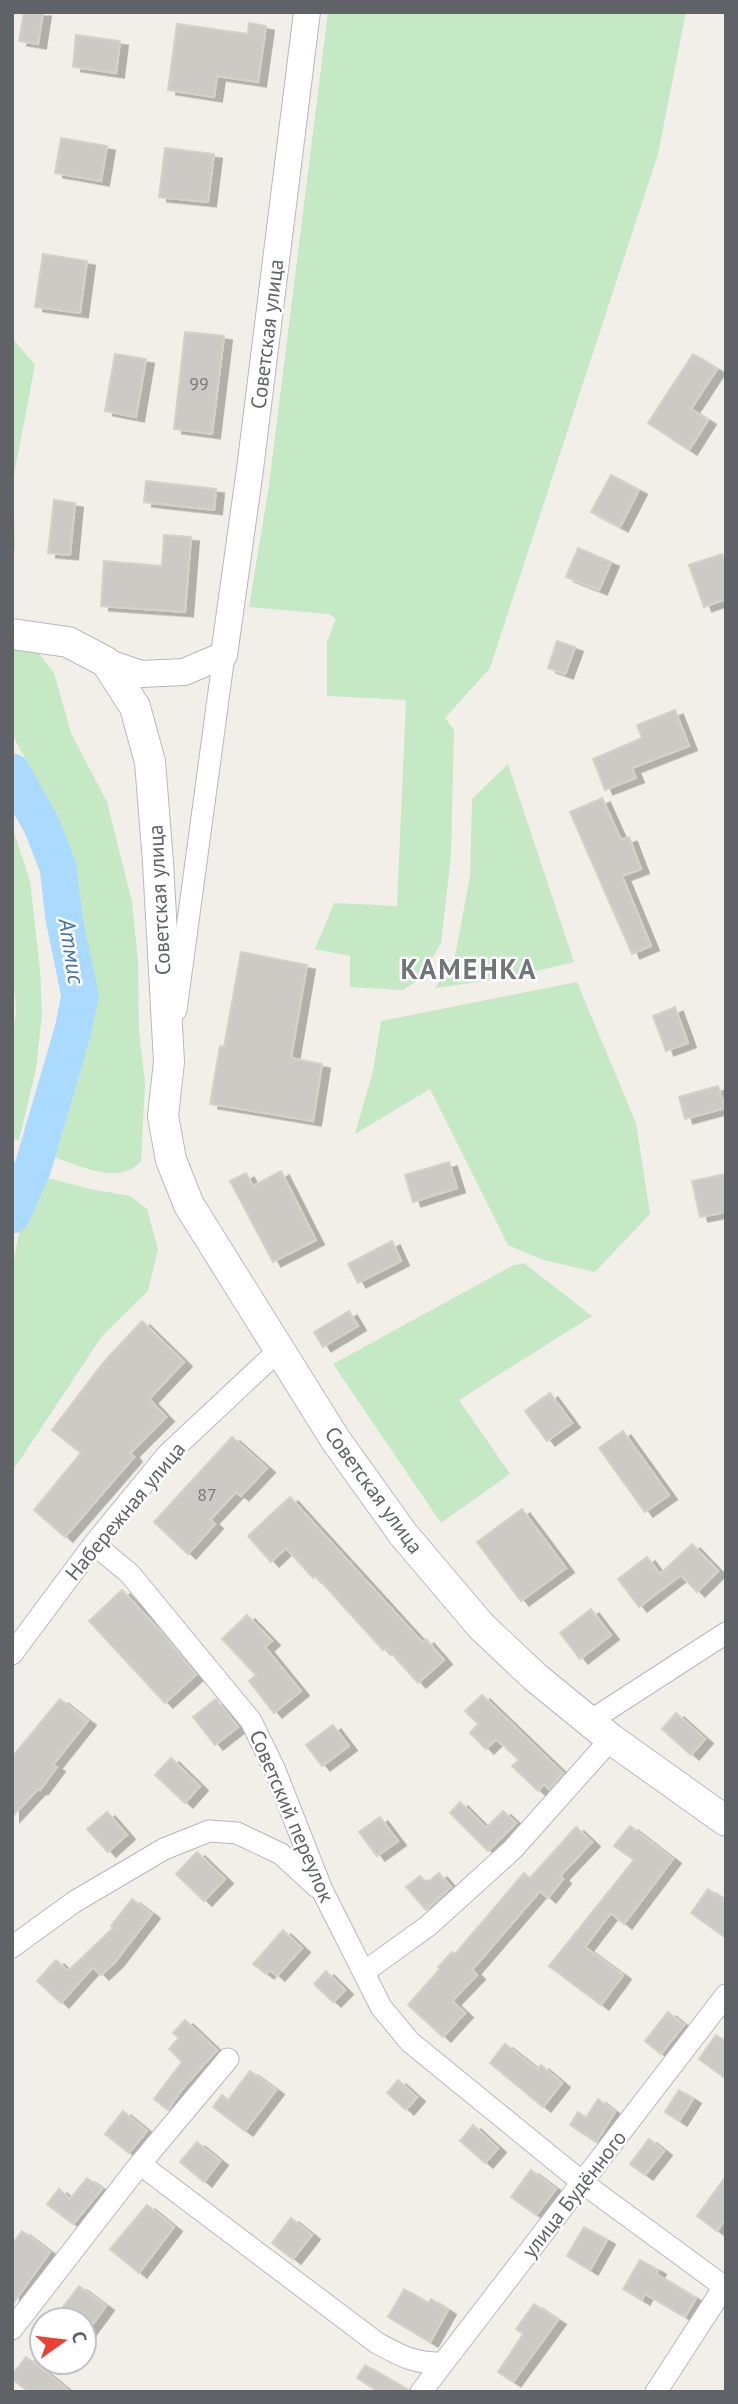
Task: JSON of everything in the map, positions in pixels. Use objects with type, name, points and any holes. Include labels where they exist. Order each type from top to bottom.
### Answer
[{"type":"main road","points":[[17,634],[68,642],[106,662]]},
{"type":"main road","name":"Советская улица","points":[[106,662],[135,707],[150,762],[169,1062],[163,1116],[171,1160],[189,1205],[335,1439],[411,1544],[481,1626],[535,1677],[601,1730],[726,1821]]},
{"type":"street","name":"Советская улица","points":[[169,1062],[250,469],[307,12]]},
{"type":"street","points":[[106,662],[141,674],[184,672],[224,655]]},
{"type":"street","name":"Набережная улица","points":[[12,1654],[94,1544],[167,1455],[279,1350]]},
{"type":"street","name":"Советский переулок","points":[[94,1544],[130,1574],[251,1721],[274,1768],[322,1890],[381,2007],[410,2042],[583,2183],[725,2288]]},
{"type":"street","points":[[364,1972],[428,1926],[513,1849],[601,1730],[726,1633]]},
{"type":"street","points":[[12,1947],[74,1902],[164,1849],[209,1831],[237,1833],[281,1854],[322,1890]]},
{"type":"street","name":"улица Будённого","points":[[421,2392],[726,1995]]},
{"type":"street","points":[[12,2329],[140,2164],[228,2059]]},
{"type":"street","points":[[140,2164],[377,2343],[412,2361],[425,2364],[443,2363]]},
{"type":"street","points":[[656,2392],[725,2288]]},
{"type":"green space","points":[[328,12],[686,12],[658,154],[490,668],[445,718],[454,730],[451,856],[441,943],[420,979],[403,990],[350,987],[350,956],[315,949],[334,903],[397,906],[406,700],[327,696],[327,642],[336,619],[329,614],[249,607],[269,485]]},
{"type":"green space","points":[[12,338],[35,365],[13,480],[15,546],[12,567]]},
{"type":"green space","points":[[12,648],[37,651],[54,673],[71,733],[107,802],[132,902],[138,961],[139,1032],[145,1083],[141,1161],[132,1169],[122,1172],[98,1171],[51,1156],[60,1114],[86,1036],[90,983],[74,910],[70,866],[60,822],[15,740],[12,728]]},
{"type":"green space","points":[[508,764],[574,962],[507,978],[435,988],[454,961],[470,877],[472,799]]},
{"type":"green space","points":[[12,826],[30,881],[42,1014],[36,1069],[19,1140],[12,1139],[12,1042],[16,1012],[12,959]]},
{"type":"green space","points":[[577,982],[636,1123],[650,1214],[595,1272],[543,1260],[508,1245],[430,1089],[355,1134],[373,1071],[381,1021]]},
{"type":"green space","points":[[37,1175],[130,1196],[147,1209],[158,1249],[148,1291],[102,1336],[12,1472],[12,1270],[23,1212]]},
{"type":"green space","points":[[524,1263],[592,1316],[459,1400],[510,1474],[441,1523],[333,1364],[512,1266]]},
{"type":"building","points":[[24,12],[43,12],[38,44],[19,41]]},
{"type":"building","points":[[249,23],[266,26],[258,82],[217,76],[214,97],[168,90],[177,24],[248,34]]},
{"type":"building","points":[[76,35],[120,41],[116,73],[73,67]]},
{"type":"building","points":[[61,138],[107,146],[101,181],[55,173]]},
{"type":"building","points":[[165,148],[214,154],[208,202],[159,197]]},
{"type":"building","points":[[43,254],[87,261],[80,313],[35,307]]},
{"type":"building","points":[[185,332],[224,336],[212,434],[174,429]]},
{"type":"building","points":[[115,354],[146,359],[136,417],[105,411]]},
{"type":"building","points":[[693,354],[717,369],[691,409],[708,420],[689,450],[648,423]]},
{"type":"building","points":[[611,475],[639,490],[620,527],[591,512]]},
{"type":"building","points":[[146,481],[216,489],[214,510],[144,502]]},
{"type":"building","points":[[54,500],[75,503],[70,555],[48,553]]},
{"type":"building","points":[[164,535],[191,537],[185,612],[101,606],[104,561],[162,566]]},
{"type":"building","points":[[578,548],[611,562],[599,590],[566,577]]},
{"type":"building","points":[[722,554],[726,565],[726,599],[704,607],[689,565]]},
{"type":"building","points":[[557,641],[575,647],[565,674],[548,668]]},
{"type":"building","points":[[675,710],[689,746],[632,768],[636,778],[605,790],[593,759],[642,738],[637,725]]},
{"type":"building","points":[[602,798],[621,840],[629,837],[641,869],[622,876],[651,946],[632,954],[570,812]]},
{"type":"building","points":[[241,952],[307,965],[291,1058],[322,1064],[313,1121],[210,1104],[220,1046],[224,1047]]},
{"type":"building","points":[[675,1007],[688,1043],[666,1051],[653,1016]]},
{"type":"building","points":[[718,1086],[725,1108],[685,1119],[679,1097]]},
{"type":"building","points":[[449,1162],[457,1188],[413,1202],[405,1175]]},
{"type":"building","points":[[281,1171],[316,1240],[273,1262],[230,1181],[246,1173],[253,1186]]},
{"type":"building","points":[[726,1174],[726,1212],[700,1217],[692,1181]]},
{"type":"building","points":[[392,1241],[401,1261],[358,1283],[348,1264]]},
{"type":"building","points":[[349,1311],[358,1326],[323,1347],[314,1332]]},
{"type":"building","points":[[142,1321],[184,1362],[149,1399],[166,1417],[130,1453],[134,1457],[65,1537],[34,1510],[81,1453],[52,1430],[103,1363]]},
{"type":"building","points":[[550,1393],[572,1423],[547,1441],[525,1411]]},
{"type":"building","points":[[623,1431],[669,1495],[645,1512],[599,1448]]},
{"type":"building","points":[[232,1437],[267,1468],[241,1496],[236,1492],[210,1520],[215,1524],[188,1554],[154,1522]]},
{"type":"building","points":[[290,1497],[422,1642],[426,1639],[444,1660],[418,1683],[386,1647],[383,1650],[316,1576],[313,1578],[286,1548],[271,1562],[248,1536]]},
{"type":"building","points":[[522,1509],[566,1568],[521,1601],[477,1542]]},
{"type":"building","points":[[692,1544],[718,1571],[697,1592],[681,1575],[639,1607],[618,1579],[647,1557],[660,1574]]},
{"type":"building","points":[[122,1590],[196,1675],[165,1703],[89,1621]]},
{"type":"building","points":[[591,1609],[611,1635],[580,1659],[560,1633]]},
{"type":"building","points":[[247,1615],[272,1641],[265,1647],[301,1691],[274,1713],[249,1681],[256,1675],[222,1639]]},
{"type":"building","points":[[482,1695],[563,1773],[549,1789],[544,1784],[538,1791],[512,1766],[519,1760],[496,1739],[486,1749],[470,1733],[478,1724],[465,1711]]},
{"type":"building","points":[[60,1699],[88,1721],[53,1765],[57,1767],[40,1790],[38,1789],[12,1817],[12,1757]]},
{"type":"building","points":[[216,1699],[238,1727],[215,1745],[193,1717]]},
{"type":"building","points":[[676,1713],[705,1739],[691,1755],[662,1729]]},
{"type":"building","points":[[333,1725],[349,1746],[322,1766],[306,1745]]},
{"type":"building","points":[[171,1758],[200,1786],[185,1803],[155,1775]]},
{"type":"building","points":[[460,1802],[486,1828],[503,1811],[516,1823],[488,1851],[450,1813]]},
{"type":"building","points":[[107,1812],[127,1835],[108,1852],[87,1829]]},
{"type":"building","points":[[380,1817],[398,1841],[377,1856],[359,1832]]},
{"type":"building","points":[[630,1826],[673,1859],[624,1924],[611,1913],[585,1947],[623,1975],[601,2005],[549,1966],[634,1860],[614,1846]]},
{"type":"building","points":[[576,1827],[592,1842],[560,1876],[563,1879],[548,1898],[540,1891],[472,1970],[477,1975],[452,2001],[465,2013],[443,2037],[408,2005],[440,1969],[438,1967],[452,1952],[455,1954],[524,1873],[530,1878]]},
{"type":"building","points":[[197,1852],[225,1879],[204,1901],[176,1874]]},
{"type":"building","points":[[439,1873],[451,1887],[426,1910],[406,1887],[420,1876],[427,1883]]},
{"type":"building","points":[[708,1889],[726,1902],[726,1938],[691,1913]]},
{"type":"building","points":[[132,1899],[152,1914],[115,1962],[101,1975],[93,1967],[61,2003],[37,1981],[56,1960],[68,1971],[113,1928],[111,1926]]},
{"type":"building","points":[[283,1930],[302,1948],[277,1976],[270,1970],[266,1974],[253,1964]]},
{"type":"building","points":[[326,1971],[345,1990],[333,2002],[314,1984]]},
{"type":"building","points":[[668,2012],[684,2025],[661,2054],[645,2041]]},
{"type":"building","points":[[185,2020],[217,2050],[182,2089],[168,2110],[154,2099],[182,2062],[169,2049],[179,2038],[173,2033]]},
{"type":"building","points":[[716,2035],[726,2042],[726,2079],[699,2059]]},
{"type":"building","points":[[505,2044],[537,2069],[541,2065],[562,2083],[543,2107],[490,2063]]},
{"type":"building","points":[[250,2071],[276,2090],[245,2131],[213,2107],[222,2095],[228,2100]]},
{"type":"building","points":[[398,2080],[417,2097],[406,2110],[387,2093]]},
{"type":"building","points":[[679,2090],[693,2099],[679,2121],[665,2112]]},
{"type":"building","points":[[598,2099],[615,2112],[596,2142],[570,2125],[578,2112],[586,2118]]},
{"type":"building","points":[[123,2111],[147,2131],[129,2153],[105,2134]]},
{"type":"building","points":[[473,2125],[498,2148],[485,2163],[460,2141]]},
{"type":"building","points":[[649,2139],[664,2151],[645,2175],[630,2164]]},
{"type":"building","points":[[197,2142],[220,2161],[204,2182],[180,2162]]},
{"type":"building","points":[[531,2170],[556,2189],[536,2215],[511,2197]]},
{"type":"building","points":[[726,2176],[726,2218],[717,2231],[697,2216]]},
{"type":"building","points":[[87,2178],[102,2189],[73,2224],[47,2204],[59,2189],[70,2199]]},
{"type":"building","points":[[147,2205],[174,2227],[139,2273],[110,2249]]},
{"type":"building","points":[[291,2218],[312,2235],[293,2259],[272,2243]]},
{"type":"building","points":[[584,2227],[607,2240],[590,2270],[567,2256]]},
{"type":"building","points":[[22,2231],[50,2252],[12,2305],[12,2245]]},
{"type":"building","points":[[640,2260],[658,2270],[656,2274],[696,2298],[685,2317],[645,2294],[642,2300],[623,2289]]},
{"type":"building","points":[[79,2286],[106,2306],[98,2317],[98,2306],[64,2306]]},
{"type":"building","points":[[404,2289],[428,2303],[431,2299],[448,2310],[430,2342],[388,2317]]},
{"type":"building","points":[[534,2304],[558,2320],[513,2382],[498,2372],[523,2334],[516,2329]]},
{"type":"building","points":[[26,2357],[28,2376],[51,2376],[70,2392],[29,2392],[12,2379],[12,2375]]},
{"type":"building","points":[[365,2365],[408,2392],[379,2392],[357,2378]]},
{"type":"waterway","name":"Атмис","points":[[12,772],[42,826],[58,867],[64,918],[80,996],[73,1030],[33,1167],[12,1215]]},
{"type":"district","name":"КАМЕНКА","points":[[469,968]]}]
